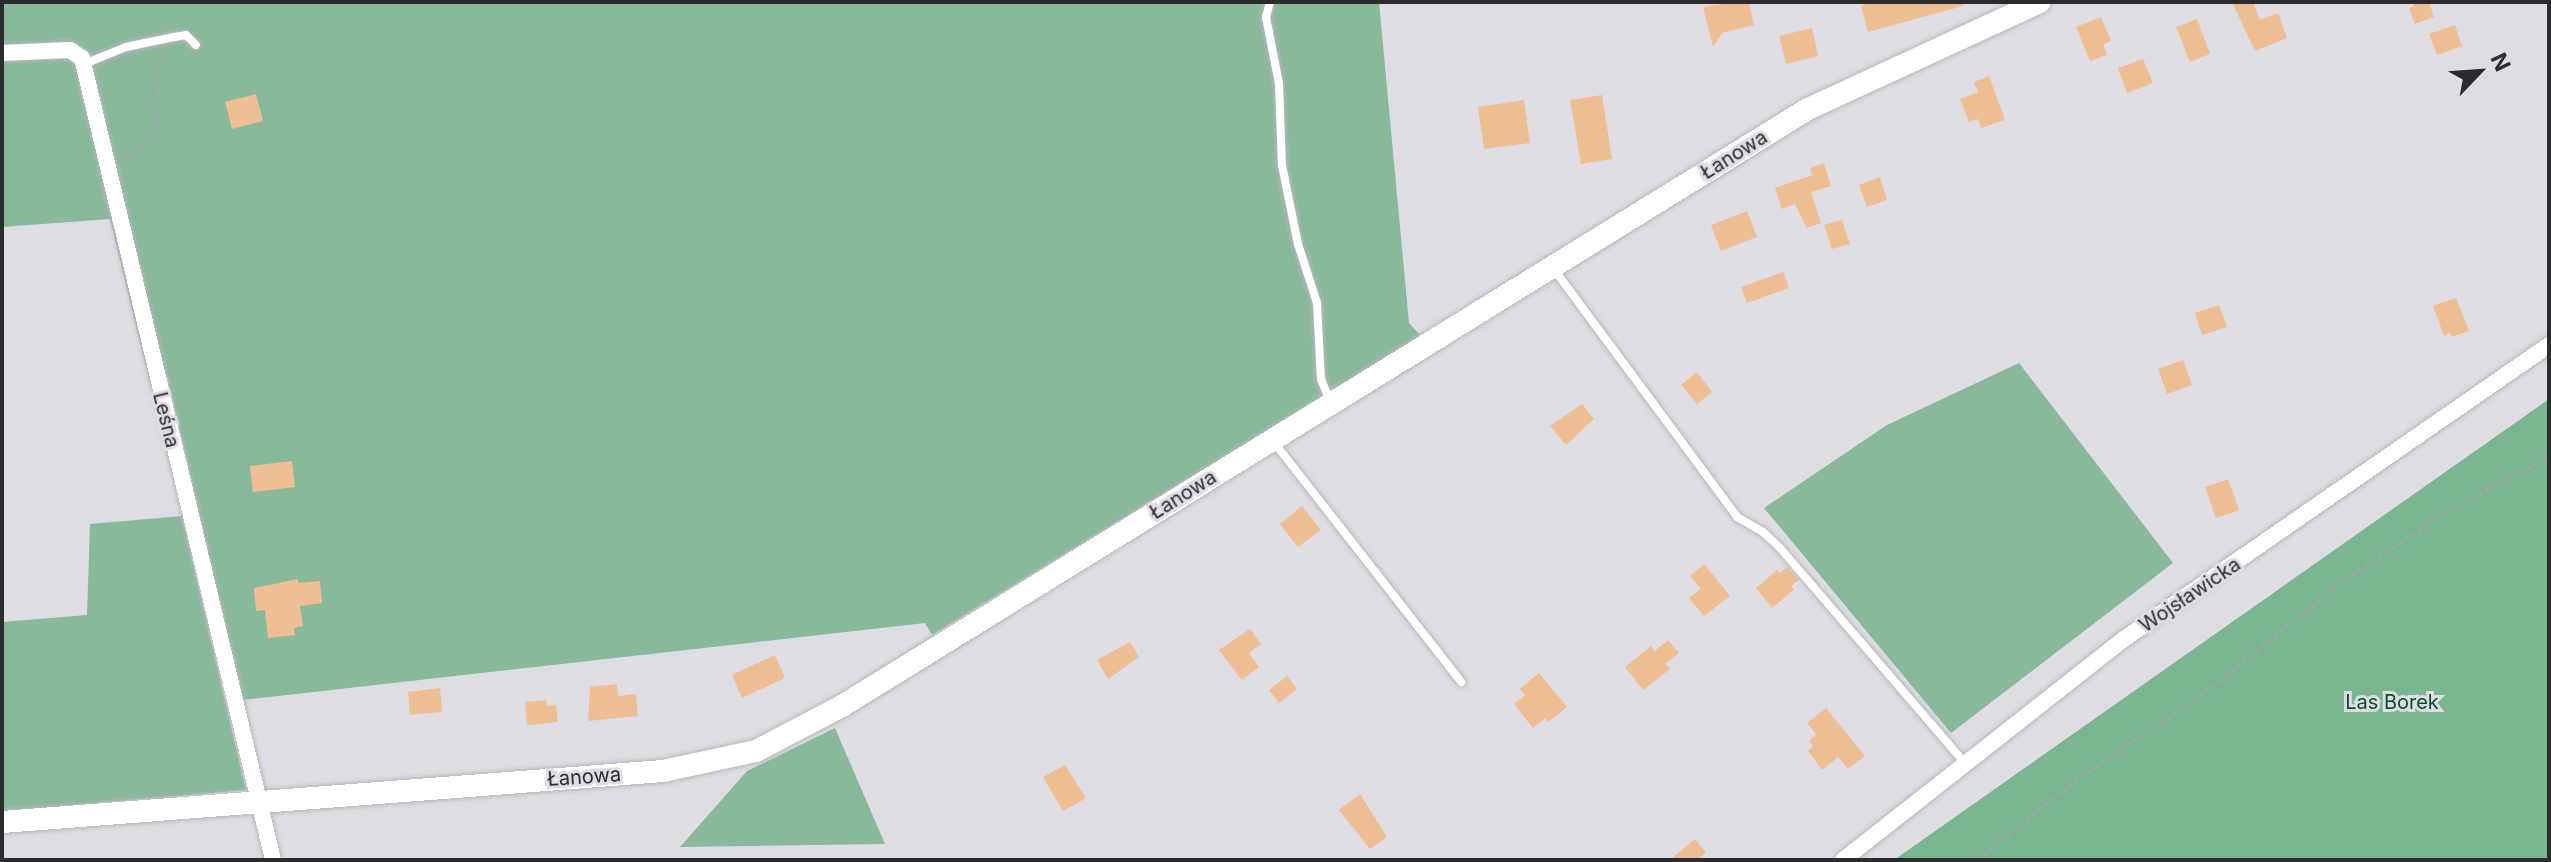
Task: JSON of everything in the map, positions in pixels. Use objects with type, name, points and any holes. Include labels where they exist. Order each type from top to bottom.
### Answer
[{"type":"street","name":"Łanowa","points":[[2,822],[262,799],[663,771],[756,751],[842,706],[1808,109],[2040,2]]},
{"type":"street","points":[[2,53],[70,50],[82,58],[84,65]]},
{"type":"street","name":"Leśna","points":[[84,65],[262,799],[273,860]]},
{"type":"street","name":"Wojsławicka","points":[[1843,860],[2124,639],[2549,345]]},
{"type":"lane","points":[[1270,2],[1266,17],[1279,84],[1278,123],[1282,165],[1298,244],[1317,303],[1321,379],[1332,404]]},
{"type":"lane","points":[[84,65],[126,47],[174,37],[186,35],[196,45]]},
{"type":"lane","points":[[1552,267],[1737,517],[1763,532],[1780,548],[1964,762]]},
{"type":"lane","points":[[1273,440],[1461,682]]},
{"type":"path","points":[[109,174],[149,139],[155,126],[154,90],[159,59],[174,37]]},
{"type":"path","points":[[1977,860],[2068,786],[2212,687],[2332,589],[2450,509],[2549,457]]},
{"type":"green space","points":[[2,2],[1379,2],[1409,323],[1421,336],[932,635],[925,623],[243,700],[167,376],[149,379],[110,219],[2,227]]},
{"type":"green space","points":[[2019,363],[2173,563],[1951,733],[1764,508],[1887,425]]},
{"type":"green space","name":"Las Borek","points":[[2549,399],[2549,860],[1894,860]]},
{"type":"green space","points":[[182,516],[246,790],[2,811],[2,622],[87,615],[90,524]]},
{"type":"green space","points":[[835,728],[885,844],[680,847],[747,771]]},
{"type":"building","points":[[1749,2],[1754,25],[1722,33],[1713,47],[1703,7]]},
{"type":"building","points":[[1869,2],[1962,2],[1963,6],[1868,32],[1861,6]]},
{"type":"building","points":[[2232,2],[2253,2],[2260,20],[2278,13],[2287,38],[2255,51]]},
{"type":"building","points":[[2412,2],[2429,2],[2434,17],[2415,24],[2409,8],[2414,6]]},
{"type":"building","points":[[2101,17],[2111,41],[2103,44],[2107,55],[2090,61],[2076,27]]},
{"type":"building","points":[[2197,19],[2210,54],[2190,62],[2176,27]]},
{"type":"building","points":[[2455,25],[2462,46],[2437,55],[2429,34]]},
{"type":"building","points":[[1812,28],[1818,56],[1786,64],[1779,36]]},
{"type":"building","points":[[2143,59],[2153,83],[2127,93],[2118,68]]},
{"type":"building","points":[[1989,76],[2005,120],[1981,128],[1978,119],[1969,122],[1960,99],[1978,92],[1974,82]]},
{"type":"building","points":[[256,94],[263,121],[232,129],[225,102]]},
{"type":"building","points":[[1602,95],[1612,159],[1581,164],[1570,100]]},
{"type":"building","points":[[1524,100],[1530,143],[1484,149],[1478,107]]},
{"type":"building","points":[[1824,163],[1831,186],[1811,192],[1821,223],[1807,228],[1795,204],[1782,209],[1775,188],[1812,175],[1810,168]]},
{"type":"building","points":[[1880,177],[1887,200],[1867,207],[1859,185]]},
{"type":"building","points":[[1747,211],[1757,237],[1721,251],[1711,225]]},
{"type":"building","points":[[1842,220],[1850,244],[1832,249],[1824,225]]},
{"type":"building","points":[[1783,272],[1789,288],[1747,303],[1741,287]]},
{"type":"building","points":[[2456,298],[2469,331],[2452,337],[2450,333],[2444,336],[2433,306]]},
{"type":"building","points":[[2219,305],[2227,327],[2202,335],[2195,313]]},
{"type":"building","points":[[2183,360],[2192,385],[2167,394],[2158,369]]},
{"type":"building","points":[[1697,372],[1712,392],[1697,404],[1681,385]]},
{"type":"building","points":[[1582,404],[1594,419],[1566,445],[1550,426]]},
{"type":"building","points":[[292,461],[295,487],[253,492],[250,466]]},
{"type":"building","points":[[2228,479],[2239,510],[2216,518],[2205,487]]},
{"type":"building","points":[[1302,506],[1321,530],[1298,547],[1280,524]]},
{"type":"building","points":[[1704,564],[1730,596],[1704,616],[1689,598],[1701,589],[1690,576]]},
{"type":"building","points":[[1787,567],[1799,580],[1791,586],[1794,590],[1772,608],[1756,588],[1777,570],[1780,573]]},
{"type":"building","points":[[298,579],[298,583],[320,581],[322,603],[300,606],[303,626],[294,628],[295,635],[268,638],[265,610],[256,611],[254,588]]},
{"type":"building","points":[[1250,629],[1261,644],[1249,653],[1259,667],[1242,680],[1219,650]]},
{"type":"building","points":[[1668,640],[1679,653],[1665,664],[1670,669],[1643,690],[1625,667],[1651,646],[1655,651]]},
{"type":"building","points":[[1130,642],[1139,657],[1108,679],[1097,660]]},
{"type":"building","points":[[775,655],[785,678],[742,698],[732,675]]},
{"type":"building","points":[[1539,673],[1567,707],[1548,722],[1545,718],[1533,728],[1514,704],[1525,695],[1520,689]]},
{"type":"building","points":[[1287,676],[1297,689],[1279,703],[1269,690]]},
{"type":"building","points":[[617,684],[618,696],[636,694],[638,716],[588,721],[590,687]]},
{"type":"building","points":[[440,688],[442,712],[410,715],[408,692]]},
{"type":"building","points":[[546,700],[547,706],[556,705],[558,722],[527,725],[525,702]]},
{"type":"building","points":[[1826,708],[1865,756],[1848,769],[1838,757],[1822,770],[1808,751],[1813,746],[1809,741],[1816,734],[1807,723]]},
{"type":"building","points":[[1065,765],[1086,798],[1063,811],[1043,777]]},
{"type":"building","points":[[1360,794],[1387,837],[1370,849],[1339,810]]},
{"type":"building","points":[[1695,839],[1706,853],[1697,860],[1670,860]]}]
